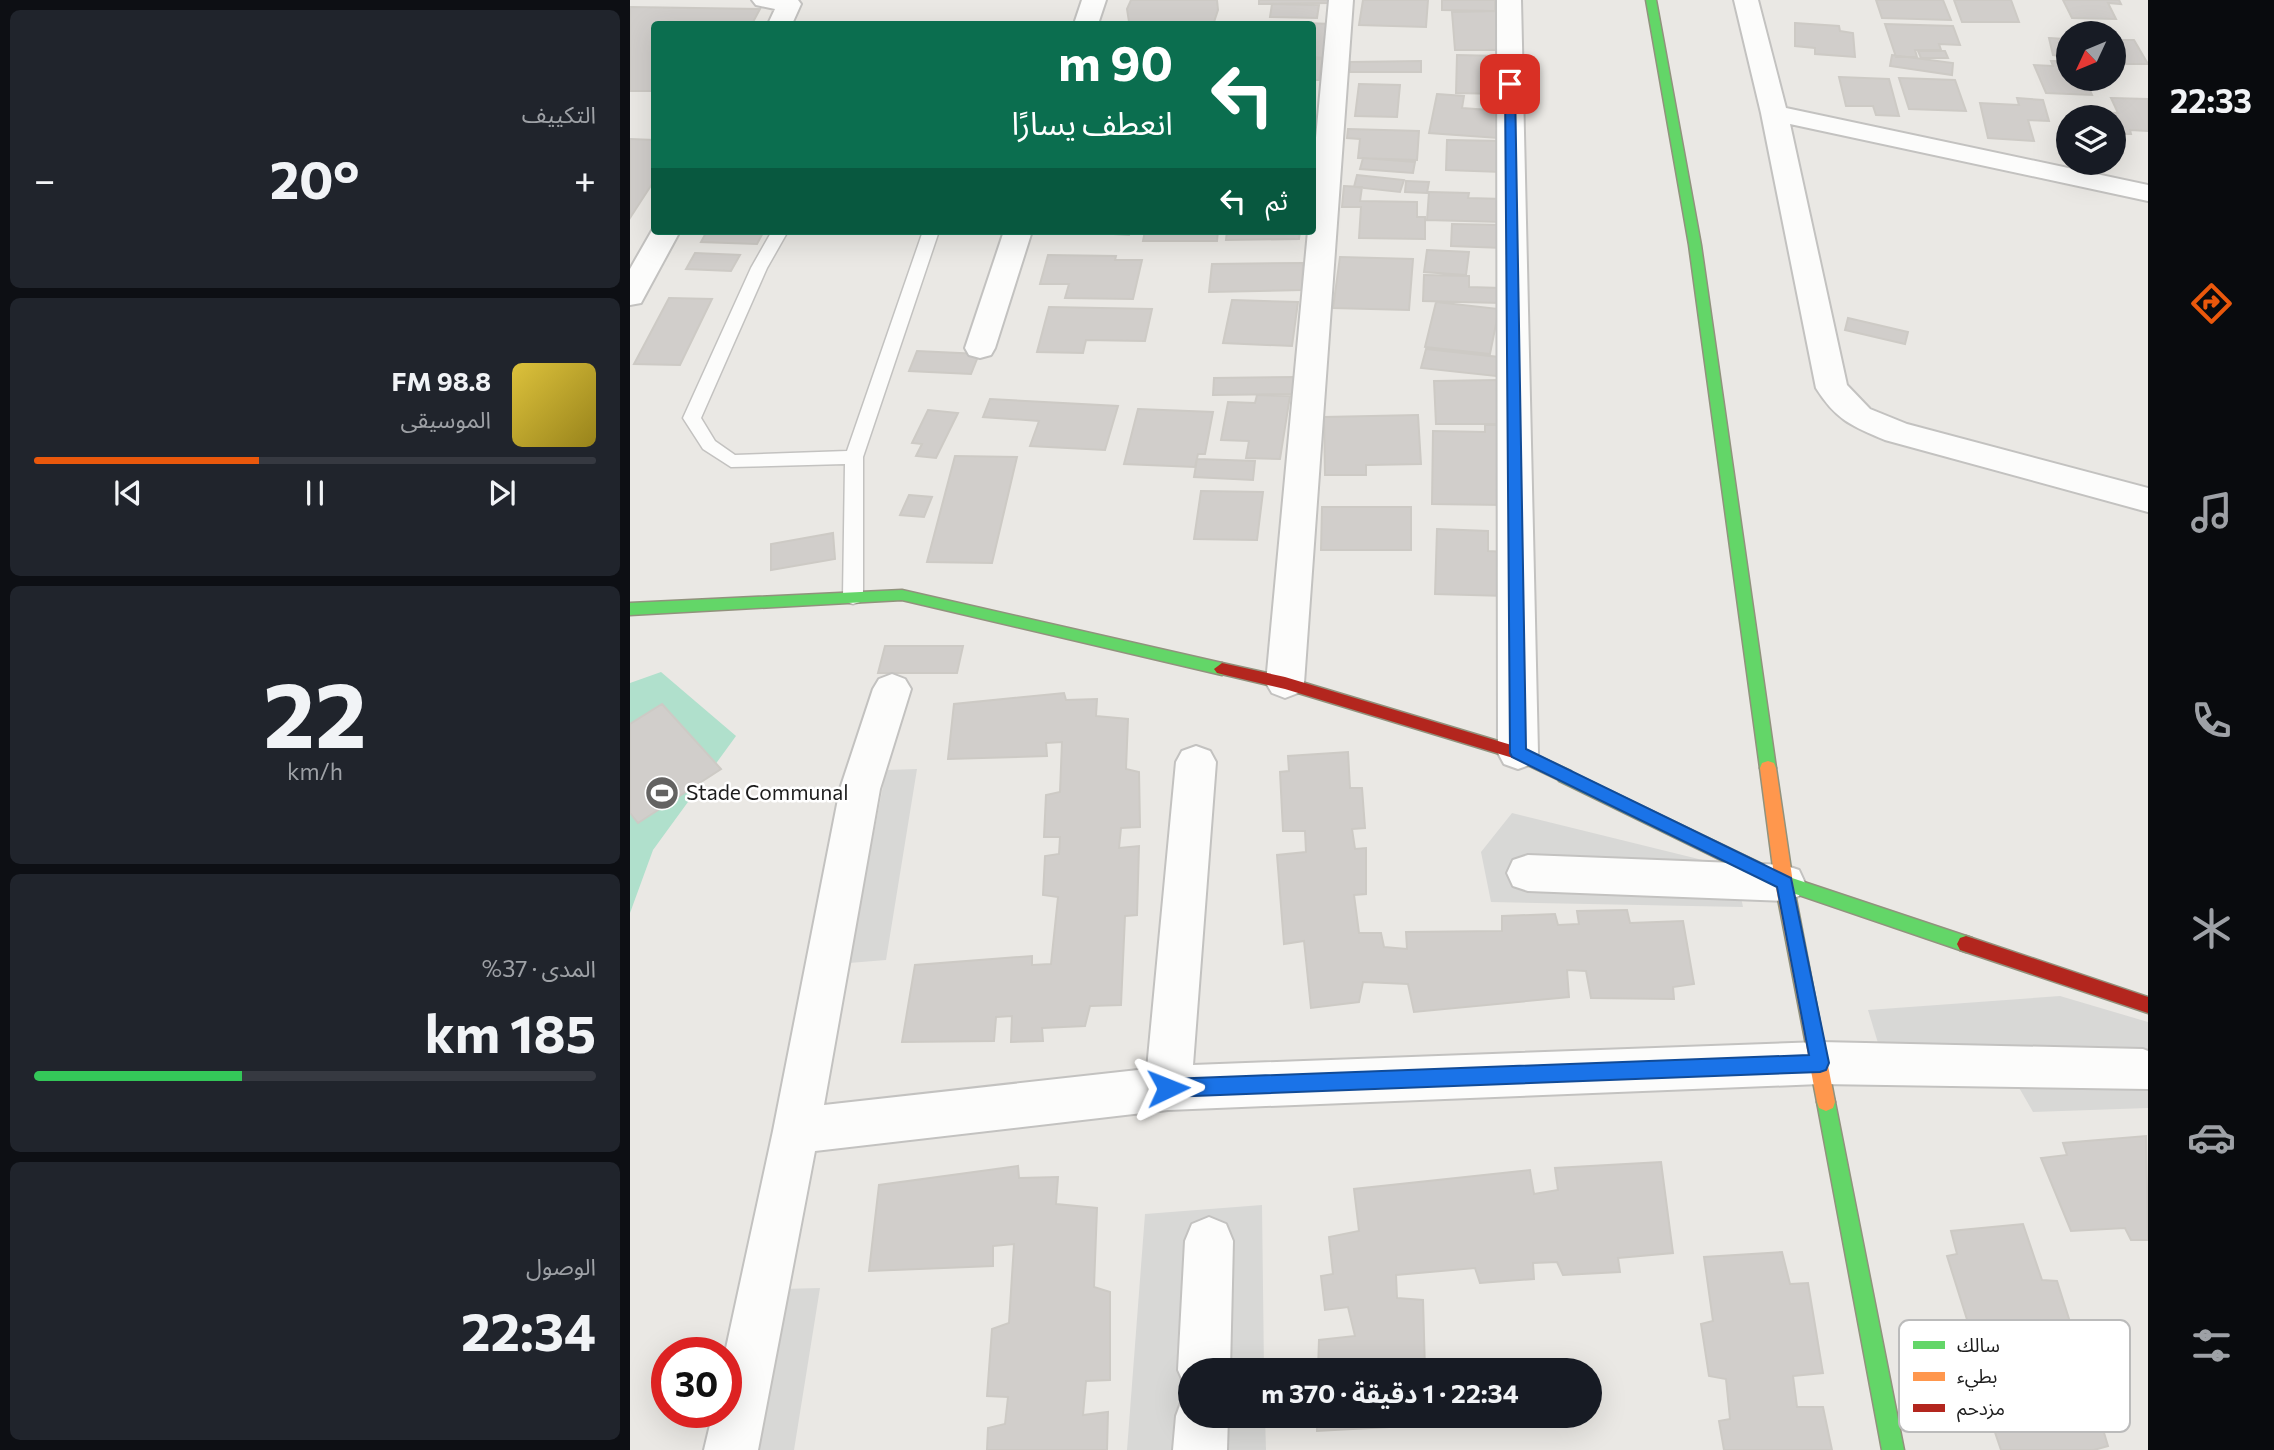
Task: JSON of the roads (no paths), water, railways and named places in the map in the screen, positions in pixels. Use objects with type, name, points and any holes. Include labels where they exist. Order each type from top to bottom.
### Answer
[{"type":"street","points":[[764,0],[789,4],[781,21]]},
{"type":"street","points":[[1087,21],[1094,0]]},
{"type":"street","points":[[1285,683],[1340,0]]},
{"type":"street","points":[[1509,0],[1518,753]]},
{"type":"street","points":[[1651,0],[1695,245],[1784,883],[1893,1450]]},
{"type":"street","points":[[1746,0],[1774,113],[1832,388],[1859,417],[1897,432],[2148,500]]},
{"type":"street","points":[[1774,113],[2148,193]]},
{"type":"street","points":[[981,348],[1017,235]]},
{"type":"street","points":[[630,296],[651,241]]},
{"type":"street","points":[[630,609],[902,595],[1285,683],[1518,753],[1784,883],[2148,1005]]},
{"type":"street","points":[[731,1450],[796,1131],[860,789],[892,690]]},
{"type":"street","points":[[1168,1088],[1196,762]]},
{"type":"street","points":[[1528,873],[1784,883]]},
{"type":"street","points":[[796,1131],[1168,1088],[1820,1063],[2143,1070]]},
{"type":"street","points":[[1204,1358],[1209,1241]]},
{"type":"street","points":[[1200,1450],[1201,1428]]},
{"type":"lane","points":[[778,235],[759,268],[692,418],[709,445],[731,461],[854,457]]},
{"type":"lane","points":[[853,597],[854,457],[930,235]]},
{"type":"place","name":"Stade Communal","points":[[662,793]]}]
